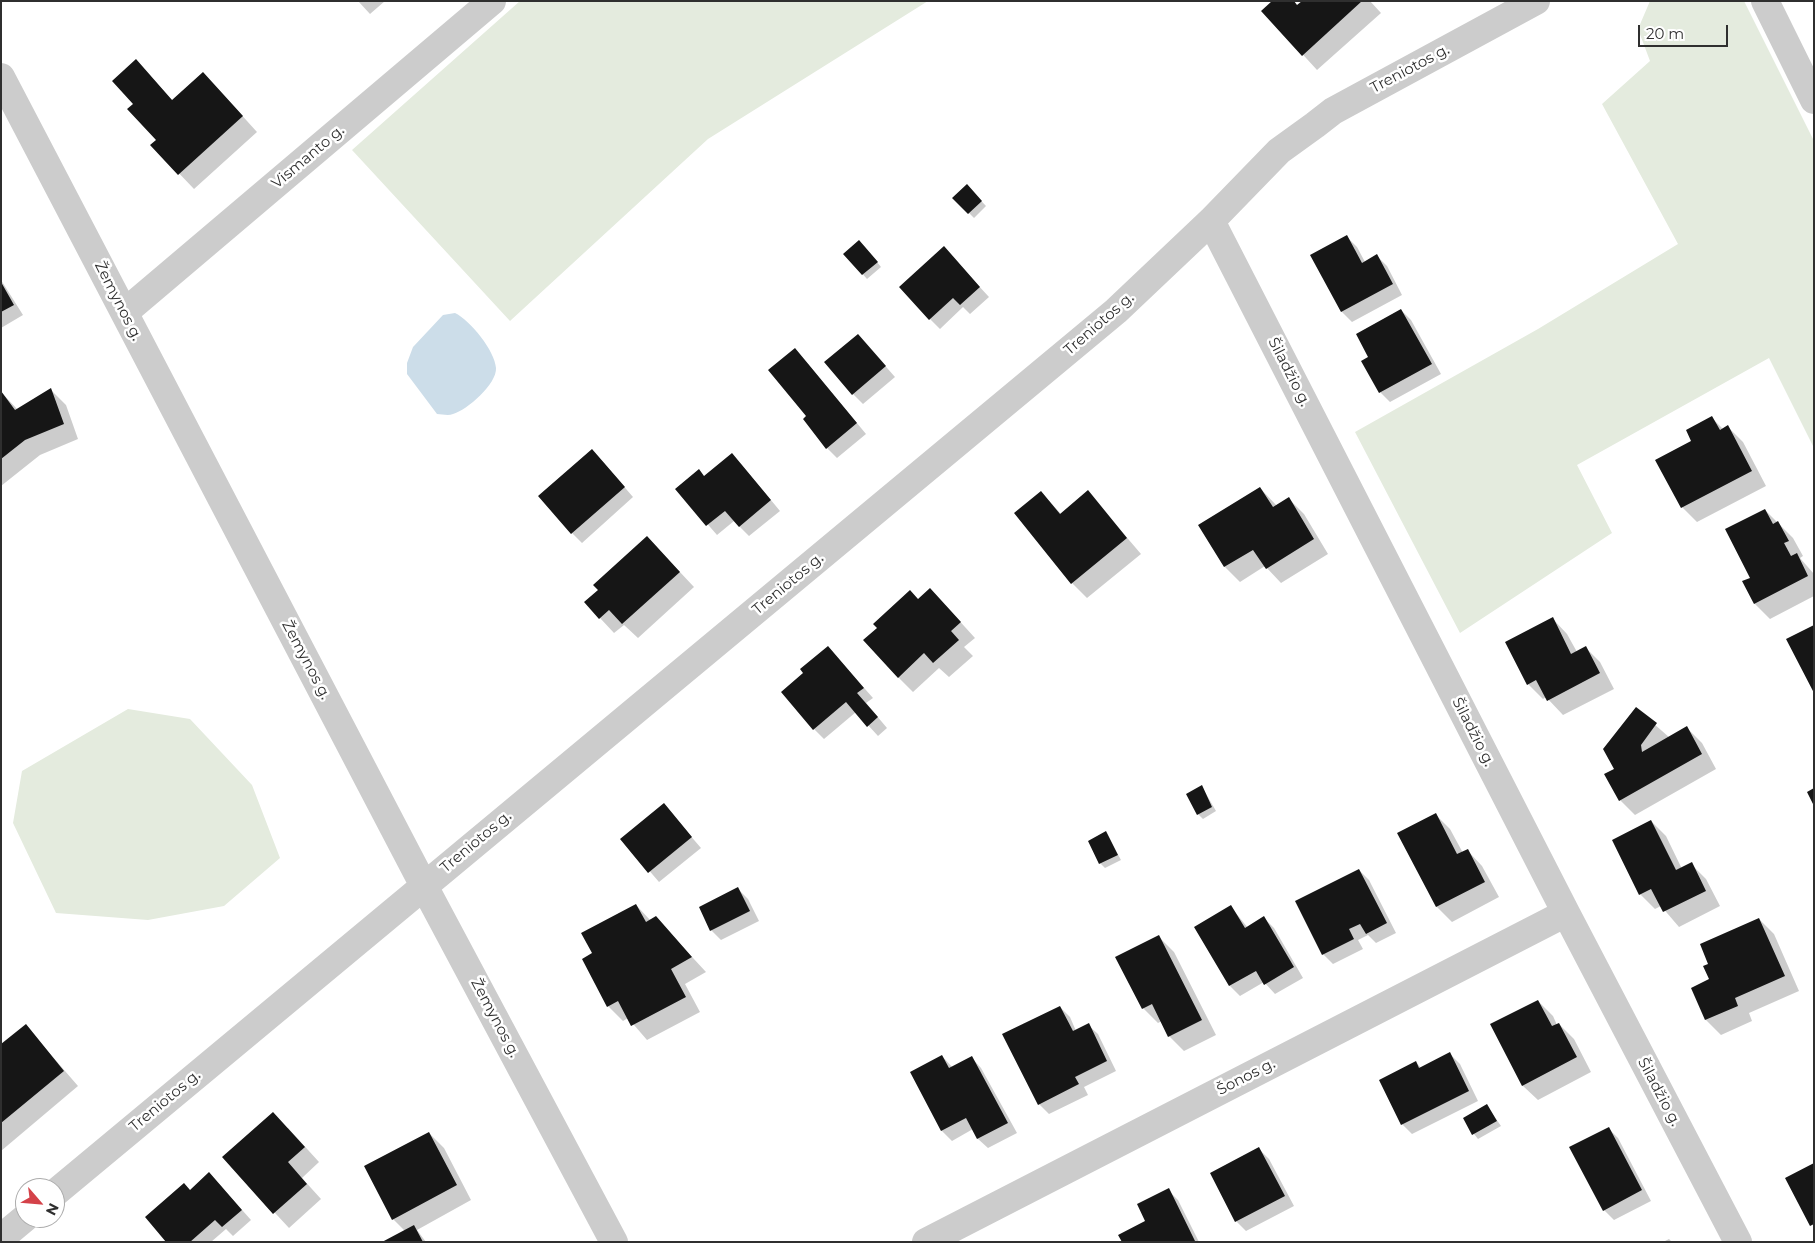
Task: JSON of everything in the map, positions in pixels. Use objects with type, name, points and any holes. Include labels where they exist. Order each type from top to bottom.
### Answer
[{"type":"street","name":"Vismanto g.","points":[[124,312],[492,1]]},
{"type":"street","name":"Treniotos g.","points":[[65,1185],[1116,311],[1211,221],[1279,151],[1333,111],[1536,1]]},
{"type":"street","points":[[1765,1],[1814,100]]},
{"type":"street","name":"Žemynos g.","points":[[1,77],[424,886],[614,1242]]},
{"type":"street","name":"Šiladžio g.","points":[[1211,221],[1566,913],[1738,1242]]},
{"type":"street","name":"Šonos g.","points":[[926,1242],[1566,913]]},
{"type":"street","points":[[1,1238],[15,1226]]},
{"type":"shaded area","points":[[520,1],[928,1],[708,139],[510,321],[352,150]]},
{"type":"shaded area","points":[[1650,1],[1744,1],[1814,141],[1814,448],[1769,358],[1577,465],[1612,533],[1460,633],[1355,432],[1538,329],[1678,244],[1602,104],[1650,61],[1638,29]]},
{"type":"shaded area","points":[[128,709],[190,719],[252,785],[280,858],[224,906],[148,920],[56,913],[13,823],[22,771]]},
{"type":"water","points":[[455,313],[468,322],[487,345],[495,361],[495,374],[487,389],[459,412],[451,415],[437,414],[407,374],[407,363],[413,347],[443,315]]},
{"type":"building","points":[[1272,1],[1294,1],[1297,5],[1302,1],[1362,1],[1302,56],[1261,11]]},
{"type":"building","points":[[136,59],[172,100],[203,72],[243,116],[178,175],[150,145],[156,140],[127,109],[133,104],[112,81]]},
{"type":"building","points":[[967,184],[982,201],[968,214],[952,198]]},
{"type":"building","points":[[1347,235],[1362,263],[1377,254],[1393,284],[1341,312],[1310,255]]},
{"type":"building","points":[[859,240],[878,262],[862,275],[843,254]]},
{"type":"building","points":[[944,246],[980,287],[960,305],[953,298],[929,320],[899,287]]},
{"type":"building","points":[[1,282],[14,305],[1,312]]},
{"type":"building","points":[[1401,309],[1432,364],[1379,393],[1361,361],[1368,357],[1356,334]]},
{"type":"building","points":[[858,334],[886,366],[852,395],[824,362]]},
{"type":"building","points":[[795,348],[857,423],[826,449],[803,419],[806,416],[768,370]]},
{"type":"building","points":[[51,388],[64,424],[25,440],[1,459],[1,391],[15,410]]},
{"type":"building","points":[[1712,416],[1720,430],[1728,425],[1752,471],[1681,508],[1655,460],[1691,441],[1686,430]]},
{"type":"building","points":[[592,449],[625,487],[571,534],[538,496]]},
{"type":"building","points":[[732,453],[771,500],[739,527],[725,511],[706,526],[675,489],[699,469],[704,476]]},
{"type":"building","points":[[1260,487],[1273,507],[1289,497],[1314,539],[1266,569],[1253,550],[1224,567],[1198,525]]},
{"type":"building","points":[[1088,490],[1127,538],[1071,584],[1014,513],[1041,491],[1060,514]]},
{"type":"building","points":[[1765,509],[1773,524],[1778,521],[1789,541],[1784,543],[1791,556],[1797,553],[1808,576],[1754,604],[1742,581],[1750,578],[1725,529]]},
{"type":"building","points":[[647,536],[680,572],[622,624],[609,610],[599,619],[584,602],[598,590],[593,585]]},
{"type":"building","points":[[930,588],[961,622],[951,631],[959,640],[933,663],[924,653],[898,678],[863,640],[877,628],[873,624],[910,590],[918,599]]},
{"type":"building","points":[[1553,617],[1571,654],[1586,646],[1600,673],[1547,701],[1536,680],[1527,685],[1505,642]]},
{"type":"building","points":[[1814,625],[1814,693],[1786,639]]},
{"type":"building","points":[[828,646],[864,688],[857,693],[878,717],[867,727],[846,702],[813,730],[781,692],[803,673],[800,669]]},
{"type":"building","points":[[1636,707],[1657,723],[1641,745],[1642,752],[1687,726],[1702,754],[1619,801],[1604,774],[1614,769],[1603,749]]},
{"type":"building","points":[[1202,785],[1212,807],[1197,815],[1186,794]]},
{"type":"building","points":[[1814,788],[1814,806],[1807,792]]},
{"type":"building","points":[[664,803],[692,837],[648,873],[620,839]]},
{"type":"building","points":[[1436,813],[1457,854],[1468,849],[1485,882],[1436,907],[1397,833]]},
{"type":"building","points":[[1651,820],[1676,870],[1692,862],[1706,891],[1663,912],[1651,889],[1639,895],[1612,840]]},
{"type":"building","points":[[1106,831],[1118,855],[1099,864],[1088,841]]},
{"type":"building","points":[[1359,869],[1387,923],[1366,934],[1360,924],[1349,929],[1354,939],[1322,955],[1295,901]]},
{"type":"building","points":[[738,887],[750,911],[710,931],[699,907]]},
{"type":"building","points":[[636,904],[646,922],[656,916],[692,957],[671,969],[686,997],[631,1026],[618,1001],[607,1007],[582,959],[592,953],[581,933]]},
{"type":"building","points":[[1231,905],[1245,928],[1264,916],[1294,967],[1264,985],[1256,971],[1229,986],[1194,927]]},
{"type":"building","points":[[1759,918],[1785,976],[1735,998],[1738,1006],[1705,1020],[1691,988],[1709,979],[1703,966],[1708,964],[1700,944]]},
{"type":"building","points":[[1159,935],[1202,1020],[1168,1037],[1152,1004],[1142,1009],[1115,957]]},
{"type":"building","points":[[1538,1000],[1552,1026],[1559,1023],[1577,1057],[1522,1086],[1490,1024]]},
{"type":"building","points":[[1060,1006],[1073,1031],[1089,1023],[1107,1061],[1075,1077],[1079,1084],[1038,1105],[1002,1034]]},
{"type":"building","points":[[26,1024],[64,1071],[1,1123],[1,1044]]},
{"type":"building","points":[[1450,1052],[1469,1091],[1401,1125],[1379,1080],[1416,1061],[1419,1068]]},
{"type":"building","points":[[942,1055],[949,1068],[972,1056],[1008,1123],[977,1139],[966,1118],[941,1131],[910,1072]]},
{"type":"building","points":[[1487,1104],[1497,1121],[1472,1135],[1463,1118]]},
{"type":"building","points":[[273,1112],[305,1147],[288,1162],[307,1184],[273,1214],[222,1157]]},
{"type":"building","points":[[1609,1127],[1642,1190],[1603,1211],[1569,1147]]},
{"type":"building","points":[[429,1132],[457,1185],[392,1220],[364,1166]]},
{"type":"building","points":[[1259,1147],[1285,1196],[1235,1222],[1210,1173]]},
{"type":"building","points":[[1814,1163],[1814,1224],[1810,1226],[1785,1178]]},
{"type":"building","points":[[209,1172],[242,1210],[222,1227],[215,1220],[190,1242],[166,1242],[145,1217],[184,1183],[190,1190]]},
{"type":"building","points":[[1169,1188],[1195,1241],[1122,1242],[1118,1235],[1145,1221],[1137,1204]]},
{"type":"building","points":[[414,1225],[423,1242],[382,1242]]}]
